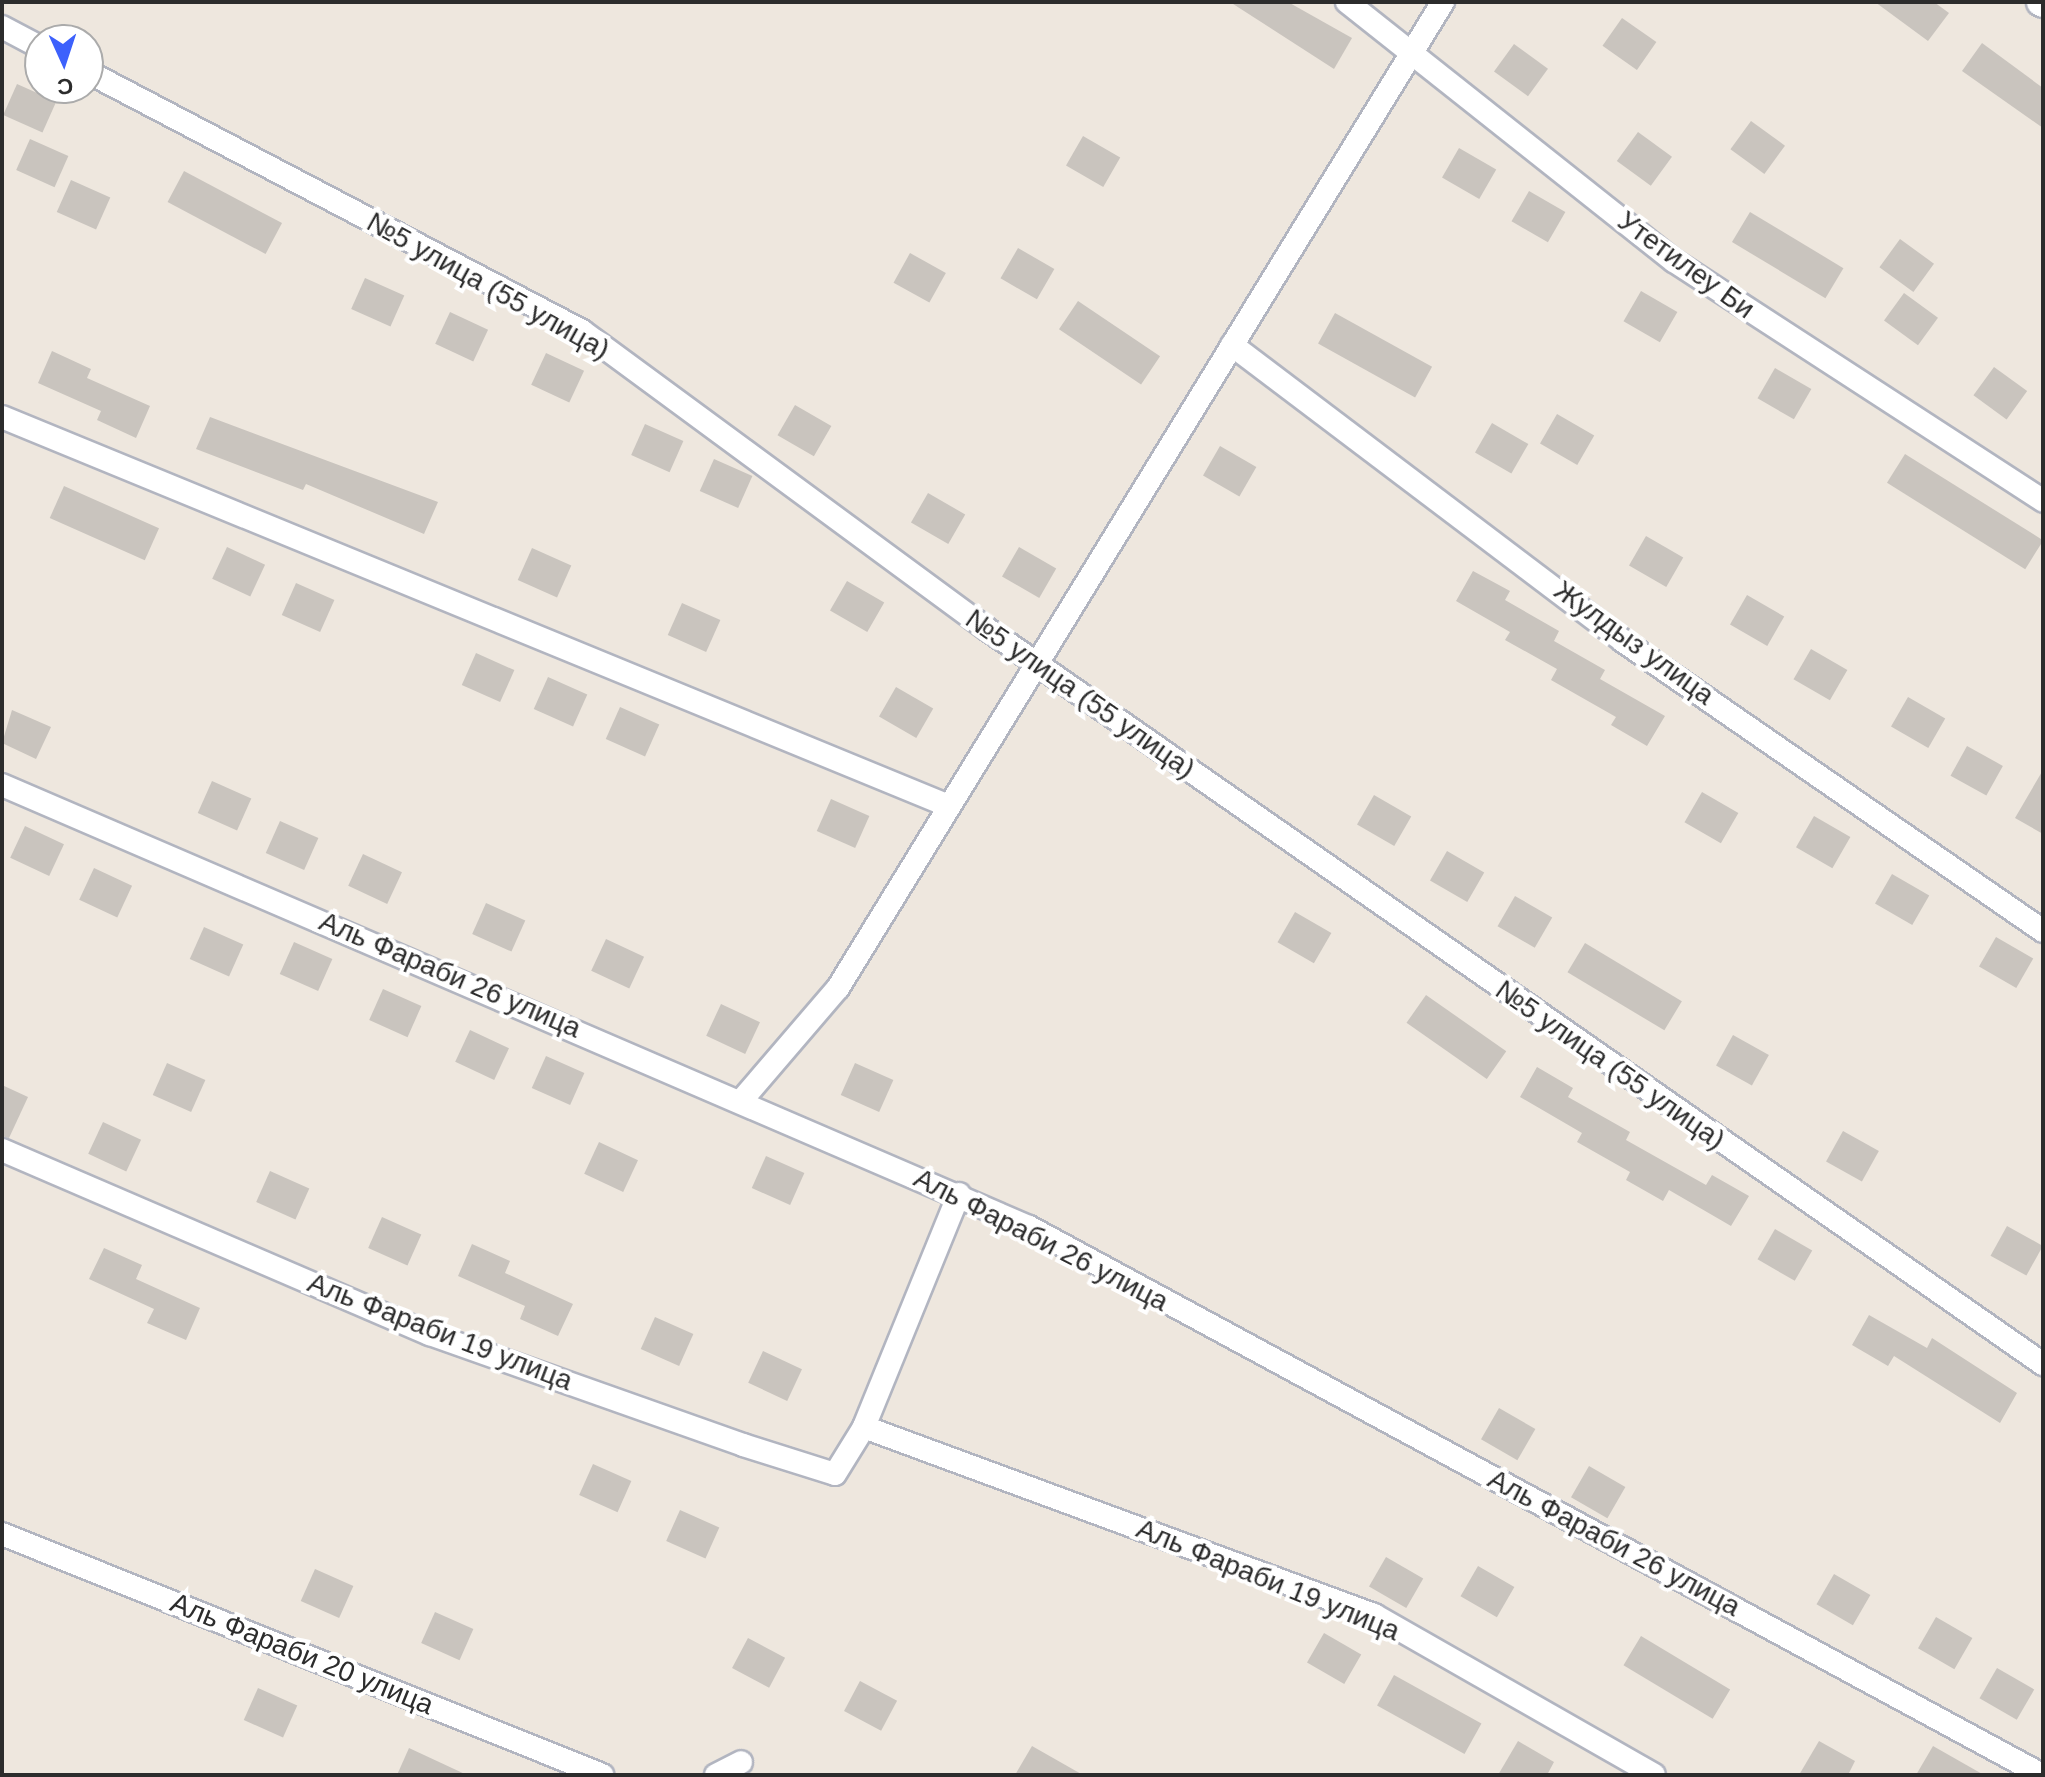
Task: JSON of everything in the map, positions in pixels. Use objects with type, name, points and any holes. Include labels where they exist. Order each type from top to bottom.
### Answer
[{"type":"street","name":"Утетилеу Би","points":[[1347,2],[1674,261],[2043,501]]},
{"type":"street","points":[[741,1101],[838,988],[1039,666],[1443,2]]},
{"type":"street","points":[[2,27],[24,39]]},
{"type":"street","name":"№5 улица (55 улица)","points":[[104,80],[582,331],[1039,666],[2043,1364]]},
{"type":"street","name":"Жулдыз улица","points":[[1232,345],[1623,641],[2043,931]]},
{"type":"street","points":[[2,417],[949,806]]},
{"type":"street","name":"Аль Фараби 26 улица","points":[[2,785],[959,1194],[2042,1775]]},
{"type":"street","name":"Аль Фараби 19 улица","points":[[2,1150],[430,1334],[743,1445],[835,1474],[864,1427],[959,1194]]},
{"type":"street","name":"Аль Фараби 19 улица","points":[[864,1427],[1374,1615],[1654,1775]]},
{"type":"street","name":"Аль Фараби 20 улица","points":[[2,1534],[602,1775]]},
{"type":"street","points":[[716,1775],[741,1762]]},
{"type":"building","points":[[1230,2],[1288,2],[1352,38],[1334,69]]},
{"type":"building","points":[[1875,2],[1934,2],[1949,13],[1928,41]]},
{"type":"building","points":[[1622,18],[1656,42],[1637,70],[1602,46]]},
{"type":"building","points":[[1982,43],[2043,88],[2043,128],[1962,71]]},
{"type":"building","points":[[1514,44],[1548,69],[1528,96],[1494,72]]},
{"type":"building","points":[[17,84],[24,87],[24,104],[55,104],[42,133],[3,115]]},
{"type":"building","points":[[1751,121],[1785,146],[1764,174],[1730,149]]},
{"type":"building","points":[[1638,132],[1672,157],[1651,186],[1617,161]]},
{"type":"building","points":[[1083,136],[1120,158],[1103,187],[1066,165]]},
{"type":"building","points":[[30,139],[68,156],[55,187],[16,170]]},
{"type":"building","points":[[1459,148],[1496,170],[1479,199],[1442,177]]},
{"type":"building","points":[[184,171],[282,223],[266,254],[168,202]]},
{"type":"building","points":[[71,180],[110,197],[96,229],[57,212]]},
{"type":"building","points":[[1529,191],[1565,212],[1548,242],[1512,221]]},
{"type":"building","points":[[1750,212],[1843,268],[1825,298],[1732,242]]},
{"type":"building","points":[[1900,239],[1934,264],[1913,292],[1879,267]]},
{"type":"building","points":[[1018,248],[1054,269],[1037,299],[1000,278]]},
{"type":"building","points":[[910,253],[946,273],[929,303],[894,283]]},
{"type":"building","points":[[365,278],[404,295],[390,327],[351,309]]},
{"type":"building","points":[[1641,291],[1677,312],[1660,342],[1624,321]]},
{"type":"building","points":[[1904,293],[1938,318],[1918,345],[1884,321]]},
{"type":"building","points":[[1078,301],[1160,356],[1141,385],[1059,329]]},
{"type":"building","points":[[450,312],[488,330],[473,361],[435,344]]},
{"type":"building","points":[[1335,313],[1432,367],[1415,397],[1318,344]]},
{"type":"building","points":[[52,351],[91,369],[87,378],[150,406],[136,438],[97,420],[101,411],[38,383]]},
{"type":"building","points":[[546,353],[584,371],[569,402],[531,385]]},
{"type":"building","points":[[1994,367],[2027,391],[2007,419],[1973,395]]},
{"type":"building","points":[[1775,368],[1811,389],[1794,419],[1758,398]]},
{"type":"building","points":[[795,405],[831,426],[814,456],[778,435]]},
{"type":"building","points":[[1557,414],[1594,436],[1577,465],[1540,443]]},
{"type":"building","points":[[210,417],[438,502],[424,534],[306,484],[303,490],[196,449]]},
{"type":"building","points":[[1492,423],[1528,444],[1511,473],[1475,452]]},
{"type":"building","points":[[645,424],[683,441],[670,472],[631,455]]},
{"type":"building","points":[[1220,446],[1256,467],[1239,496],[1203,475]]},
{"type":"building","points":[[1905,454],[2043,540],[2025,569],[1887,483]]},
{"type":"building","points":[[714,459],[752,476],[738,508],[700,491]]},
{"type":"building","points":[[64,486],[159,528],[145,560],[50,518]]},
{"type":"building","points":[[928,493],[965,514],[948,544],[911,522]]},
{"type":"building","points":[[1646,536],[1683,558],[1666,587],[1629,565]]},
{"type":"building","points":[[227,547],[265,565],[250,596],[212,579]]},
{"type":"building","points":[[1019,547],[1056,568],[1039,598],[1002,576]]},
{"type":"building","points":[[532,548],[571,565],[557,597],[518,580]]},
{"type":"building","points":[[1473,571],[1510,591],[1505,600],[1559,631],[1554,641],[1605,670],[1600,679],[1665,716],[1647,746],[1611,725],[1616,717],[1551,680],[1557,669],[1505,640],[1510,632],[1456,601]]},
{"type":"building","points":[[847,581],[884,602],[867,632],[830,610]]},
{"type":"building","points":[[296,583],[334,600],[320,632],[282,615]]},
{"type":"building","points":[[1747,595],[1784,617],[1767,646],[1730,624]]},
{"type":"building","points":[[682,603],[720,620],[706,652],[668,635]]},
{"type":"building","points":[[1811,649],[1847,670],[1830,700],[1794,679]]},
{"type":"building","points":[[476,653],[514,670],[500,702],[462,685]]},
{"type":"building","points":[[548,677],[587,694],[573,726],[534,709]]},
{"type":"building","points":[[896,687],[933,708],[916,738],[879,716]]},
{"type":"building","points":[[1908,697],[1945,718],[1928,748],[1891,726]]},
{"type":"building","points":[[620,707],[659,724],[645,756],[606,739]]},
{"type":"building","points":[[12,710],[51,727],[36,759],[2,743]]},
{"type":"building","points":[[1967,746],[2003,766],[1986,796],[1951,776]]},
{"type":"building","points":[[2043,770],[2043,834],[2015,818]]},
{"type":"building","points":[[212,781],[251,798],[237,830],[198,813]]},
{"type":"building","points":[[1702,792],[1738,813],[1721,843],[1684,822]]},
{"type":"building","points":[[1374,795],[1411,816],[1394,846],[1357,824]]},
{"type":"building","points":[[831,799],[869,816],[855,848],[817,831]]},
{"type":"building","points":[[1814,816],[1850,837],[1832,868],[1796,847]]},
{"type":"building","points":[[280,821],[318,838],[304,870],[266,853]]},
{"type":"building","points":[[25,826],[64,844],[49,876],[10,858]]},
{"type":"building","points":[[1447,851],[1484,872],[1467,902],[1430,880]]},
{"type":"building","points":[[363,854],[402,872],[387,904],[348,886]]},
{"type":"building","points":[[94,868],[132,886],[117,917],[79,900]]},
{"type":"building","points":[[1892,874],[1929,896],[1912,925],[1875,903]]},
{"type":"building","points":[[1515,896],[1552,917],[1535,948],[1498,926]]},
{"type":"building","points":[[486,903],[525,920],[511,952],[472,934]]},
{"type":"building","points":[[1295,912],[1331,933],[1314,963],[1278,942]]},
{"type":"building","points":[[204,927],[243,944],[229,976],[190,959]]},
{"type":"building","points":[[1996,937],[2033,958],[2016,988],[1979,966]]},
{"type":"building","points":[[606,939],[644,957],[629,988],[591,971]]},
{"type":"building","points":[[294,942],[332,959],[318,991],[280,974]]},
{"type":"building","points":[[1585,943],[1682,1001],[1664,1030],[1567,972]]},
{"type":"building","points":[[383,989],[421,1006],[408,1037],[369,1020]]},
{"type":"building","points":[[1426,995],[1506,1051],[1487,1079],[1406,1023]]},
{"type":"building","points":[[721,1004],[760,1022],[745,1054],[706,1036]]},
{"type":"building","points":[[470,1030],[509,1048],[494,1080],[455,1062]]},
{"type":"building","points":[[1733,1035],[1769,1055],[1752,1085],[1716,1066]]},
{"type":"building","points":[[546,1056],[584,1073],[570,1105],[532,1088]]},
{"type":"building","points":[[167,1063],[205,1080],[191,1112],[153,1095]]},
{"type":"building","points":[[855,1063],[893,1080],[879,1112],[841,1095]]},
{"type":"building","points":[[1537,1067],[1573,1088],[1568,1097],[1630,1132],[1626,1140],[1706,1185],[1712,1175],[1749,1196],[1731,1226],[1669,1190],[1663,1201],[1626,1180],[1630,1172],[1577,1142],[1582,1133],[1520,1097]]},
{"type":"building","points":[[2,1085],[28,1097],[9,1138],[2,1136]]},
{"type":"building","points":[[103,1122],[141,1140],[126,1171],[88,1154]]},
{"type":"building","points":[[1843,1131],[1879,1151],[1862,1181],[1826,1162]]},
{"type":"building","points":[[599,1142],[638,1160],[623,1192],[584,1174]]},
{"type":"building","points":[[766,1156],[804,1173],[790,1205],[752,1188]]},
{"type":"building","points":[[270,1171],[309,1188],[295,1220],[256,1202]]},
{"type":"building","points":[[382,1217],[421,1234],[407,1266],[368,1248]]},
{"type":"building","points":[[2007,1226],[2043,1246],[2026,1276],[1991,1256]]},
{"type":"building","points":[[1775,1229],[1812,1250],[1795,1281],[1758,1259]]},
{"type":"building","points":[[472,1244],[510,1261],[505,1273],[573,1304],[558,1336],[520,1319],[525,1306],[458,1276]]},
{"type":"building","points":[[104,1248],[142,1265],[136,1279],[200,1308],[186,1340],[147,1323],[154,1309],[89,1279]]},
{"type":"building","points":[[1869,1315],[1927,1348],[1932,1338],[2017,1393],[2000,1423],[1894,1356],[1888,1366],[1852,1345]]},
{"type":"building","points":[[655,1317],[693,1334],[679,1366],[641,1349]]},
{"type":"building","points":[[763,1351],[802,1369],[787,1401],[748,1383]]},
{"type":"building","points":[[1499,1408],[1535,1429],[1517,1460],[1481,1439]]},
{"type":"building","points":[[593,1464],[631,1481],[618,1512],[579,1495]]},
{"type":"building","points":[[1589,1466],[1625,1487],[1607,1518],[1571,1497]]},
{"type":"building","points":[[680,1510],[719,1527],[705,1559],[666,1541]]},
{"type":"building","points":[[1386,1557],[1423,1578],[1406,1608],[1369,1586]]},
{"type":"building","points":[[1478,1566],[1514,1587],[1497,1617],[1460,1596]]},
{"type":"building","points":[[315,1569],[353,1586],[339,1618],[301,1601]]},
{"type":"building","points":[[1834,1574],[1870,1595],[1853,1625],[1816,1604]]},
{"type":"building","points":[[435,1612],[473,1629],[460,1660],[421,1643]]},
{"type":"building","points":[[1936,1617],[1972,1638],[1954,1669],[1918,1648]]},
{"type":"building","points":[[1324,1633],[1361,1654],[1344,1684],[1307,1662]]},
{"type":"building","points":[[1641,1636],[1730,1690],[1713,1719],[1623,1665]]},
{"type":"building","points":[[748,1638],[785,1658],[769,1688],[732,1668]]},
{"type":"building","points":[[1997,1668],[2034,1690],[2017,1720],[1980,1698]]},
{"type":"building","points":[[1394,1675],[1481,1723],[1464,1754],[1377,1706]]},
{"type":"building","points":[[860,1681],[897,1701],[881,1731],[844,1711]]},
{"type":"building","points":[[258,1688],[297,1705],[283,1737],[244,1720]]},
{"type":"building","points":[[1518,1741],[1554,1762],[1547,1775],[1498,1775]]},
{"type":"building","points":[[1819,1741],[1855,1761],[1848,1775],[1799,1775]]},
{"type":"building","points":[[1032,1746],[1083,1775],[1015,1775]]},
{"type":"building","points":[[1933,1746],[1984,1775],[1916,1775]]},
{"type":"building","points":[[409,1748],[467,1775],[397,1775]]}]
